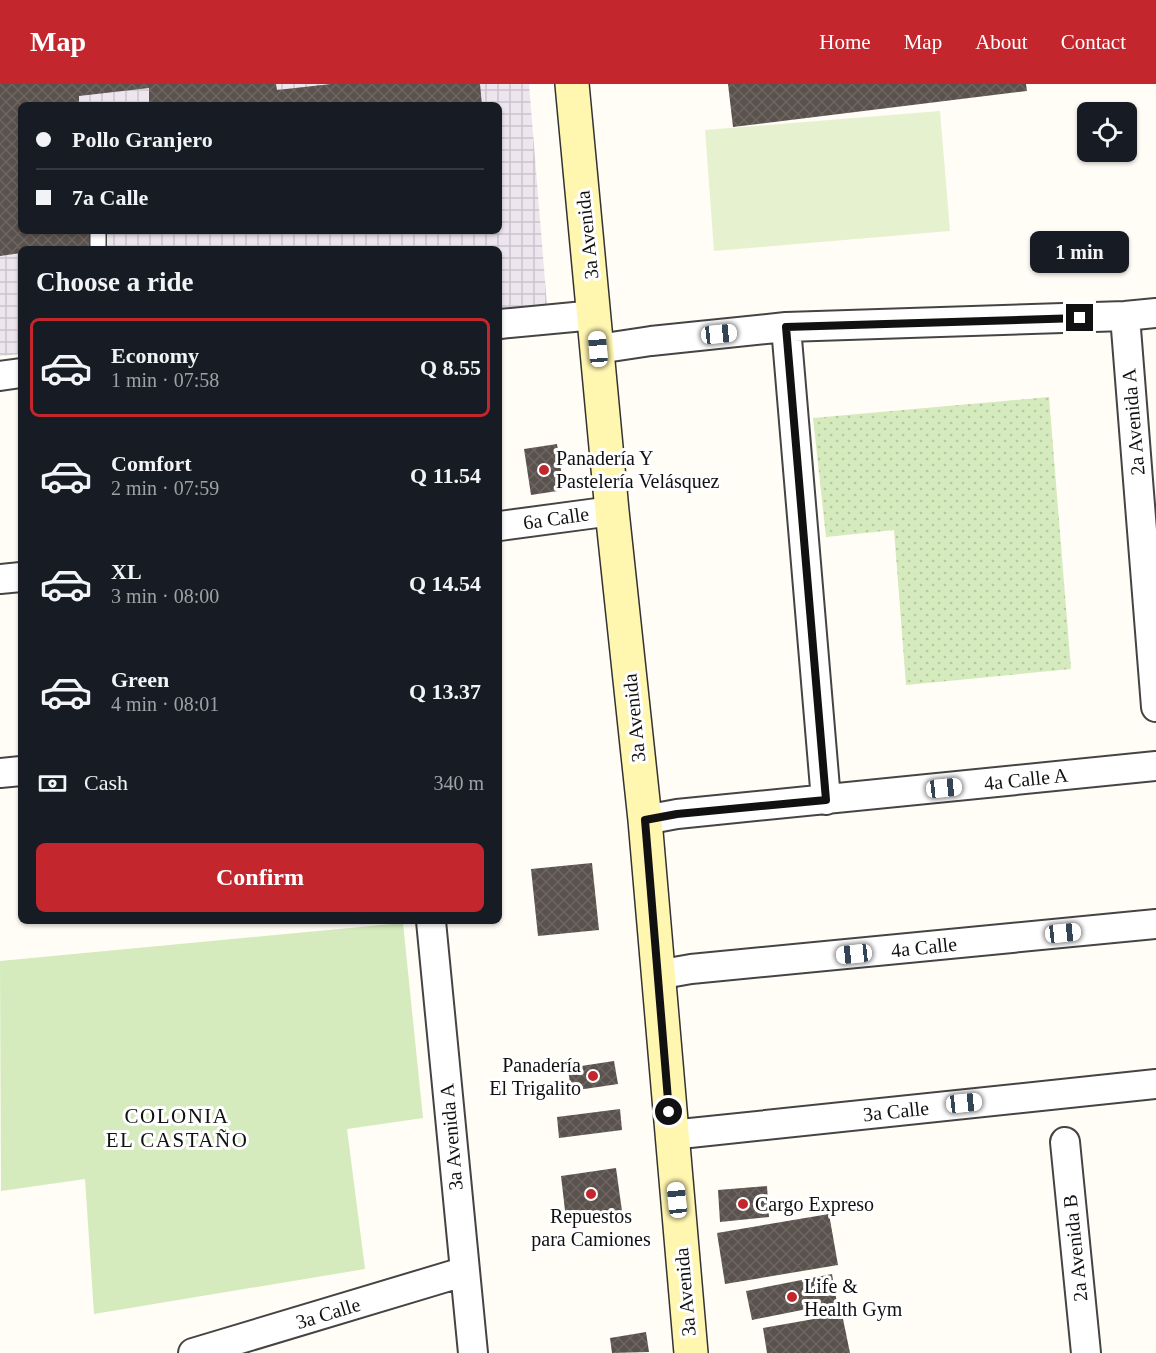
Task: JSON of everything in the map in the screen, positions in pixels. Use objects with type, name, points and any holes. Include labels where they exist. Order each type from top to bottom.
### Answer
[{"type":"main road","name":"3a Avenida","points":[[572,84],[612,511],[645,820],[691,1353]]},
{"type":"street","points":[[598,349],[786,327],[1125,316],[1156,313]]},
{"type":"street","points":[[502,324],[595,315]]},
{"type":"street","name":"2a Avenida A","points":[[1125,316],[1156,707]]},
{"type":"street","points":[[786,327],[826,800]]},
{"type":"street","points":[[0,376],[18,374]]},
{"type":"street","name":"6a Calle","points":[[502,526],[612,511]]},
{"type":"street","points":[[0,579],[18,577]]},
{"type":"street","name":"4a Calle A","points":[[645,820],[677,814],[1156,766]]},
{"type":"street","points":[[0,773],[18,771]]},
{"type":"street","name":"3a Avenida A","points":[[430,924],[472,1353]]},
{"type":"street","name":"4a Calle","points":[[657,975],[691,969],[1156,924]]},
{"type":"street","name":"3a Calle","points":[[671,1135],[1156,1084]]},
{"type":"street","name":"2a Avenida B","points":[[1065,1142],[1086,1353]]},
{"type":"street","name":"3a Calle","points":[[193,1353],[463,1272]]},
{"type":"shaded area","points":[[0,84],[529,84],[547,305],[502,310],[502,246],[18,246],[18,354],[0,356]]},
{"type":"green space","points":[[940,111],[950,231],[714,251],[705,130]]},
{"type":"green space","points":[[1049,397],[1071,669],[906,685],[894,530],[826,537],[813,418]]},
{"type":"green space","points":[[403,924],[423,1118],[347,1129],[365,1269],[94,1314],[85,1179],[1,1191],[0,961]]},
{"type":"building","points":[[0,84],[276,84],[277,90],[331,84],[480,84],[482,102],[149,102],[149,88],[79,96],[79,102],[18,102],[18,234],[89,234],[91,246],[18,246],[18,253],[0,256]]},
{"type":"building","points":[[728,84],[1026,84],[1027,91],[733,127]]},
{"type":"building","name":"Panadería Y Pastelería Velásquez","points":[[557,444],[564,490],[531,495],[524,449]]},
{"type":"building","points":[[592,863],[599,930],[538,936],[531,869]]},
{"type":"building","name":"Panadería El Trigalito","points":[[614,1061],[618,1084],[571,1091],[568,1068]]},
{"type":"building","points":[[620,1109],[622,1130],[559,1138],[557,1117]]},
{"type":"building","name":"Repuestos para Camiones","points":[[616,1168],[622,1211],[566,1219],[561,1176]]},
{"type":"building","name":"Cargo Expreso","points":[[767,1186],[769,1217],[720,1222],[718,1190]]},
{"type":"building","points":[[829,1214],[838,1265],[725,1284],[717,1233]]},
{"type":"building","name":"Life & Health Gym","points":[[832,1274],[837,1303],[752,1320],[746,1291]]},
{"type":"building","points":[[842,1314],[850,1353],[767,1353],[763,1328]]},
{"type":"building","points":[[646,1332],[649,1352],[612,1353],[610,1338]]},
{"type":"place","name":"Panadería Y Pastelería Velásquez","points":[[544,470]]},
{"type":"place","name":"Panadería El Trigalito","points":[[593,1076]]},
{"type":"place","name":"Repuestos para Camiones","points":[[591,1194]]},
{"type":"place","name":"Cargo Expreso","points":[[743,1204]]},
{"type":"place","name":"Life & Health Gym","points":[[792,1297]]},
{"type":"district","name":"COLONIA EL CASTAÑO","points":[[177,1128]]},
{"type":"route","points":[[669,1112],[645,820],[677,814],[826,800],[786,327],[1080,318]]}]
